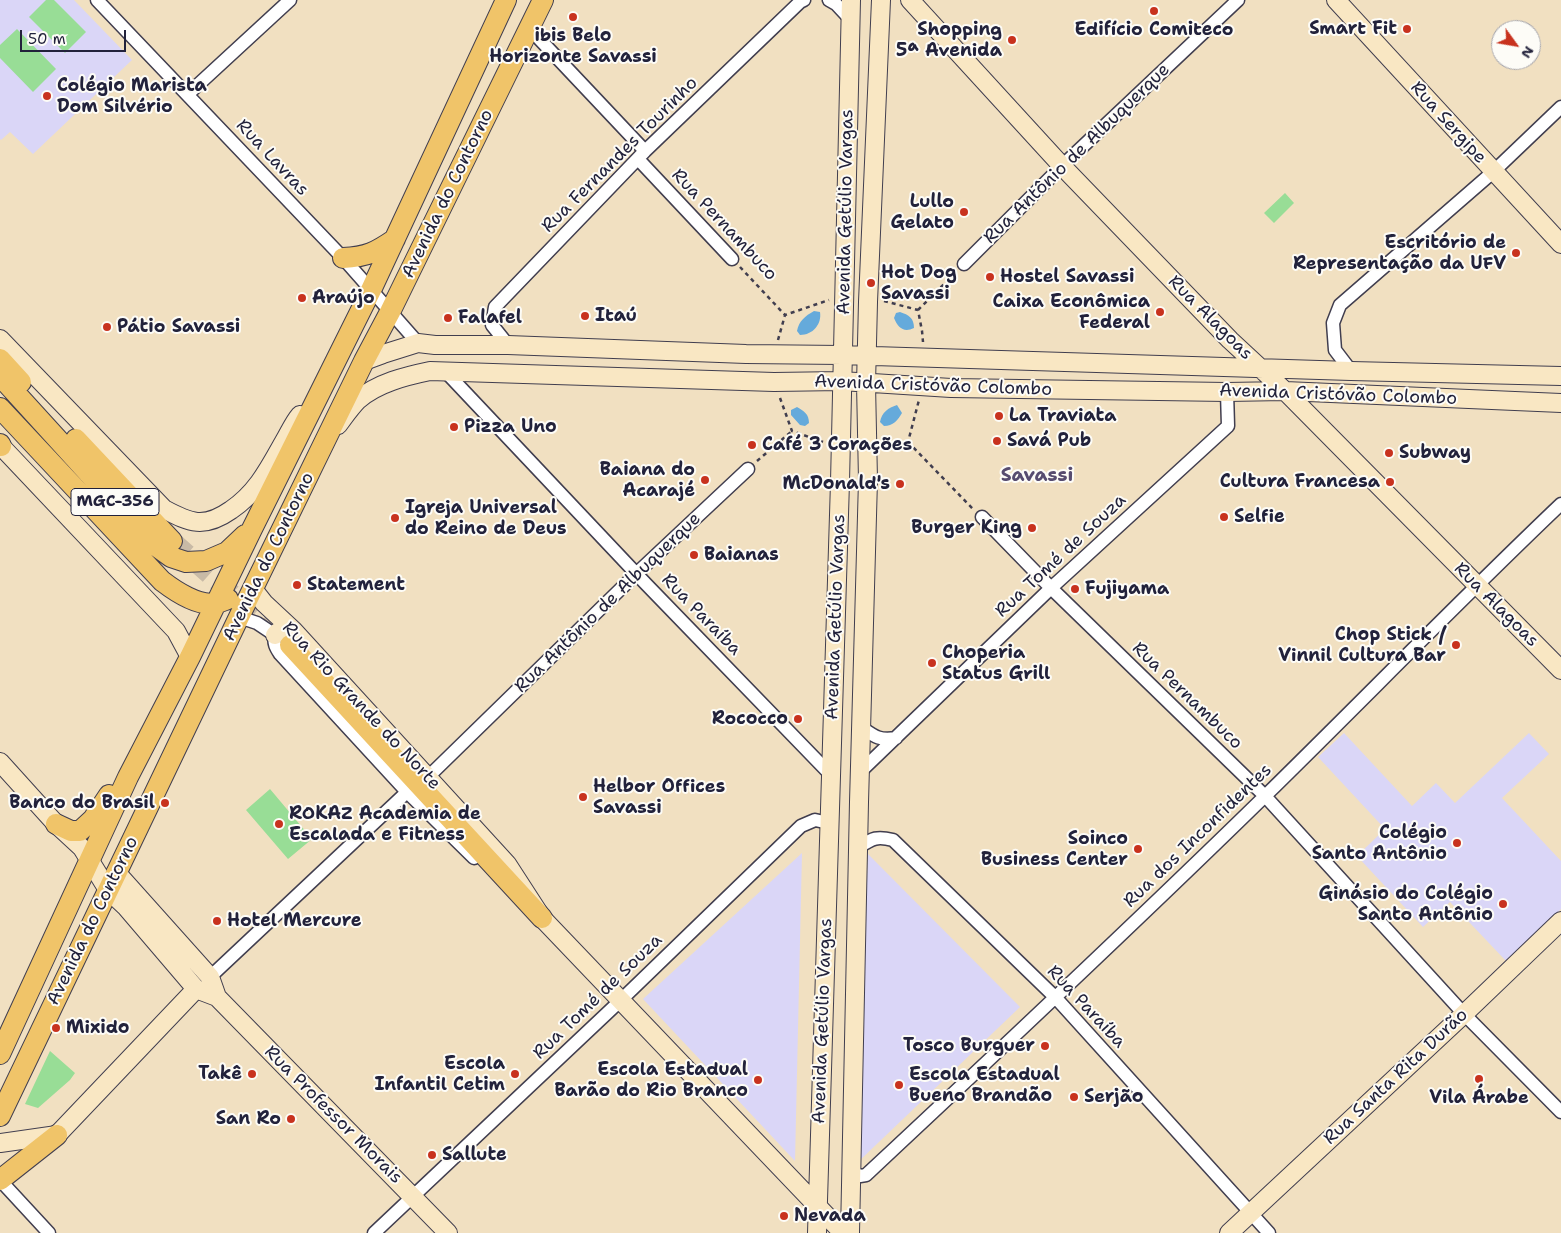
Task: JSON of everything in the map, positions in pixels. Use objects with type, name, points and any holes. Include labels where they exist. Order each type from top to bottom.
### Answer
[{"type":"main road","name":"Avenida do Contorno","points":[[0,1116],[239,617],[543,0]]},
{"type":"main road","name":"Avenida Getúlio Vargas","points":[[820,1233],[817,1207],[841,448],[851,0]]},
{"type":"main road","name":"Rua Sergipe","points":[[1336,0],[1561,244]]},
{"type":"main road","name":"Rua Alagoas","points":[[911,1],[1062,166],[1230,340],[1284,391],[1561,670]]},
{"type":"main road","points":[[880,5],[911,1]]},
{"type":"main road","name":"Avenida do Contorno","points":[[0,1052],[128,777],[190,657],[371,290],[499,5]]},
{"type":"main road","name":"Avenida Getúlio Vargas","points":[[850,1233],[868,480],[866,356],[880,5]]},
{"type":"main road","points":[[343,258],[360,257],[378,250],[395,239]]},
{"type":"main road","name":"MGC-356","points":[[0,339],[164,508],[185,520],[203,522],[222,517],[242,503],[260,483],[297,418],[320,393]]},
{"type":"main road","points":[[1213,367],[1223,359],[1228,351],[1230,340]]},
{"type":"main road","name":"Avenida Cristóvão Colombo","points":[[364,361],[418,343],[435,345],[1561,376]]},
{"type":"main road","points":[[0,360],[172,541]]},
{"type":"main road","points":[[320,393],[343,371],[364,361]]},
{"type":"main road","name":"Avenida Cristóvão Colombo","points":[[328,436],[358,400],[377,388],[402,377],[430,371],[774,382],[841,382],[923,387],[1227,392],[1284,391],[1561,403]]},
{"type":"main road","name":"MGC-356","points":[[0,376],[153,544],[171,557],[186,562],[206,561],[227,552],[252,529]]},
{"type":"main road","name":"MGC-356","points":[[0,408],[162,581],[175,591],[191,598],[215,604]]},
{"type":"main road","name":"MGC-356","points":[[0,445],[176,631],[190,657]]},
{"type":"main road","points":[[215,604],[245,589],[262,572]]},
{"type":"main road","name":"Rua Rio Grande do Norte","points":[[253,589],[286,637],[427,778],[507,864],[542,918],[843,1233]]},
{"type":"main road","points":[[286,637],[542,918]]},
{"type":"main road","points":[[0,762],[56,824],[82,848],[90,860],[112,881]]},
{"type":"main road","points":[[112,881],[111,835],[124,801],[128,777]]},
{"type":"main road","points":[[56,824],[71,831],[80,831],[93,819],[117,784],[128,777]]},
{"type":"main road","name":"Rua Professor Morais","points":[[112,881],[210,977],[217,997]]},
{"type":"main road","name":"Rua Professor Morais","points":[[112,881],[126,907],[196,989],[217,997],[414,1196],[448,1233]]},
{"type":"main road","name":"Rua Santa Rita Durão","points":[[1229,1233],[1561,921]]},
{"type":"main road","points":[[0,1180],[57,1135],[196,989]]},
{"type":"main road","points":[[0,1143],[57,1135]]},
{"type":"main road","points":[[792,1181],[808,1185],[813,1183],[818,1175]]},
{"type":"street","name":"Rua Lavras","points":[[97,0],[343,258],[418,343]]},
{"type":"street","points":[[188,94],[290,0]]},
{"type":"street","name":"Rua Fernandes Tourinho","points":[[508,346],[492,325],[495,307],[642,155],[804,0]]},
{"type":"street","points":[[829,0],[836,4],[850,19]]},
{"type":"street","name":"Rua Antônio de Albuquerque","points":[[964,264],[1062,166],[1238,0]]},
{"type":"street","name":"Rua Pernambuco","points":[[529,28],[732,259]]},
{"type":"street","points":[[1351,371],[1335,350],[1334,323],[1340,306],[1494,172],[1561,107]]},
{"type":"street","name":"Rua Paraíba","points":[[445,371],[830,774]]},
{"type":"street","name":"Rua Tomé de Souza","points":[[860,772],[1051,588],[1228,426],[1227,392]]},
{"type":"street","name":"Rua Antônio de Albuquerque","points":[[427,778],[637,573],[748,469]]},
{"type":"street","name":"Rua dos Inconfidentes","points":[[851,1171],[860,1176],[866,1175],[1056,998],[1265,796],[1476,585],[1561,504]]},
{"type":"street","name":"Rua Pernambuco","points":[[982,517],[1051,588],[1265,796],[1464,1014],[1561,1112]]},
{"type":"street","name":"Rua Rio Grande do Norte","points":[[239,617],[286,637],[275,645],[280,654],[407,792],[494,878],[542,918]]},
{"type":"street","points":[[861,727],[875,737],[886,740],[896,738]]},
{"type":"street","points":[[210,977],[407,792]]},
{"type":"street","name":"Rua Tomé de Souza","points":[[374,1233],[620,1001],[801,826],[815,820],[829,823]]},
{"type":"street","name":"Rua Paraíba","points":[[859,847],[873,839],[882,837],[893,840],[1056,998],[1269,1233]]},
{"type":"street","points":[[0,1180],[49,1233]]},
{"type":"path","name":"Rua Pernambuco","points":[[732,259],[785,315]]},
{"type":"path","points":[[918,310],[964,264]]},
{"type":"path","points":[[775,353],[785,315],[845,295]]},
{"type":"path","points":[[868,296],[918,310]]},
{"type":"path","points":[[918,310],[924,358]]},
{"type":"path","points":[[774,382],[792,431]]},
{"type":"path","points":[[908,442],[923,387]]},
{"type":"path","points":[[792,431],[841,448]]},
{"type":"path","points":[[748,469],[792,431]]},
{"type":"path","points":[[868,448],[908,442]]},
{"type":"path","points":[[908,442],[982,517]]},
{"type":"shaded area","name":"Colégio Marista Dom Silvério","points":[[0,0],[74,0],[132,60],[33,154],[10,132],[0,139]]},
{"type":"shaded area","name":"Colégio Santo Antônio","points":[[1344,733],[1412,806],[1436,783],[1455,803],[1529,733],[1549,754],[1502,798],[1561,861],[1561,909],[1506,961],[1450,902],[1423,927],[1357,856],[1385,829],[1318,757]]},
{"type":"shaded area","name":"Escola Estadual Barão do Rio Branco","points":[[802,853],[795,1161],[643,999]]},
{"type":"shaded area","name":"Escola Estadual Bueno Brandão","points":[[868,854],[1020,1007],[856,1164]]},
{"type":"green space","points":[[46,0],[54,0],[86,32],[65,53],[29,17]]},
{"type":"green space","points":[[17,29],[56,69],[33,92],[0,58],[0,45]]},
{"type":"green space","points":[[1285,193],[1294,203],[1274,223],[1264,213]]},
{"type":"green space","name":"ROKAZ Academia de Escalada e Fitness","points":[[270,789],[312,839],[288,859],[246,810]]},
{"type":"green space","points":[[50,1051],[75,1073],[70,1080],[38,1108],[25,1104]]},
{"type":"water","points":[[814,311],[820,312],[818,325],[813,331],[800,335],[797,331],[799,324]]},
{"type":"water","points":[[900,312],[910,317],[914,328],[904,330],[899,327],[894,318],[896,313]]},
{"type":"water","points":[[897,405],[902,413],[893,424],[884,426],[880,422],[882,416],[888,409]]},
{"type":"water","points":[[797,407],[804,411],[808,417],[809,423],[805,426],[800,425],[791,415],[791,410]]},
{"type":"tunnel","points":[[172,541],[277,634]]},
{"type":"place","name":"Edifício Comiteco","points":[[1154,11]]},
{"type":"place","name":"ibis Belo Horizonte Savassi","points":[[573,17]]},
{"type":"place","name":"Smart Fit","points":[[1407,29]]},
{"type":"place","name":"Shopping 5ª Avenida","points":[[1012,40]]},
{"type":"place","name":"Colégio Marista Dom Silvério","points":[[47,96]]},
{"type":"place","name":"Lullo Gelato","points":[[964,212]]},
{"type":"place","name":"Escritório de Representação da UFV","points":[[1516,253]]},
{"type":"place","name":"Hostel Savassi","points":[[990,277]]},
{"type":"place","name":"Hot Dog Savassi","points":[[871,283]]},
{"type":"place","name":"Araújo","points":[[302,298]]},
{"type":"place","name":"Caixa Econômica Federal","points":[[1160,312]]},
{"type":"place","name":"Itaú","points":[[585,316]]},
{"type":"place","name":"Falafel","points":[[448,318]]},
{"type":"place","name":"Pátio Savassi","points":[[107,327]]},
{"type":"place","name":"La Traviata","points":[[999,416]]},
{"type":"place","name":"Pizza Uno","points":[[454,427]]},
{"type":"place","name":"Savá Pub","points":[[997,441]]},
{"type":"place","name":"Café 3 Corações","points":[[752,445]]},
{"type":"place","name":"Subway","points":[[1389,453]]},
{"type":"place","name":"Baiana do Acarajé","points":[[705,480]]},
{"type":"place","name":"Cultura Francesa","points":[[1390,482]]},
{"type":"place","name":"McDonald's","points":[[900,484]]},
{"type":"place","name":"Selfie","points":[[1224,517]]},
{"type":"place","name":"Igreja Universal do Reino de Deus","points":[[395,518]]},
{"type":"place","name":"Burger King","points":[[1032,528]]},
{"type":"place","name":"Baianas","points":[[694,555]]},
{"type":"place","name":"Statement","points":[[297,585]]},
{"type":"place","name":"Fujiyama","points":[[1075,589]]},
{"type":"place","name":"Chop Stick / Vinnil Cultura Bar","points":[[1456,645]]},
{"type":"place","name":"Choperia Status Grill","points":[[932,663]]},
{"type":"place","name":"Rococco","points":[[798,719]]},
{"type":"place","name":"Helbor Offices Savassi","points":[[583,797]]},
{"type":"place","name":"Banco do Brasil","points":[[165,803]]},
{"type":"place","name":"ROKAZ Academia de Escalada e Fitness","points":[[279,824]]},
{"type":"place","name":"Colégio Santo Antônio","points":[[1457,843]]},
{"type":"place","name":"Soinco Business Center","points":[[1138,849]]},
{"type":"place","name":"Ginásio do Colégio Santo Antônio","points":[[1503,904]]},
{"type":"place","name":"Hotel Mercure","points":[[217,921]]},
{"type":"place","name":"Mixido","points":[[56,1028]]},
{"type":"place","name":"Tosco Burguer","points":[[1045,1046]]},
{"type":"place","name":"Takê","points":[[252,1074]]},
{"type":"place","name":"Escola Infantil Cetim","points":[[515,1074]]},
{"type":"place","name":"Vila Árabe","points":[[1479,1079]]},
{"type":"place","name":"Escola Estadual Barão do Rio Branco","points":[[758,1080]]},
{"type":"place","name":"Escola Estadual Bueno Brandão","points":[[899,1085]]},
{"type":"place","name":"Serjão","points":[[1074,1097]]},
{"type":"place","name":"San Ro","points":[[291,1119]]},
{"type":"place","name":"Sallute","points":[[432,1155]]},
{"type":"place","name":"Nevada","points":[[784,1216]]},
{"type":"district","name":"Savassi","points":[[1037,476]]}]
